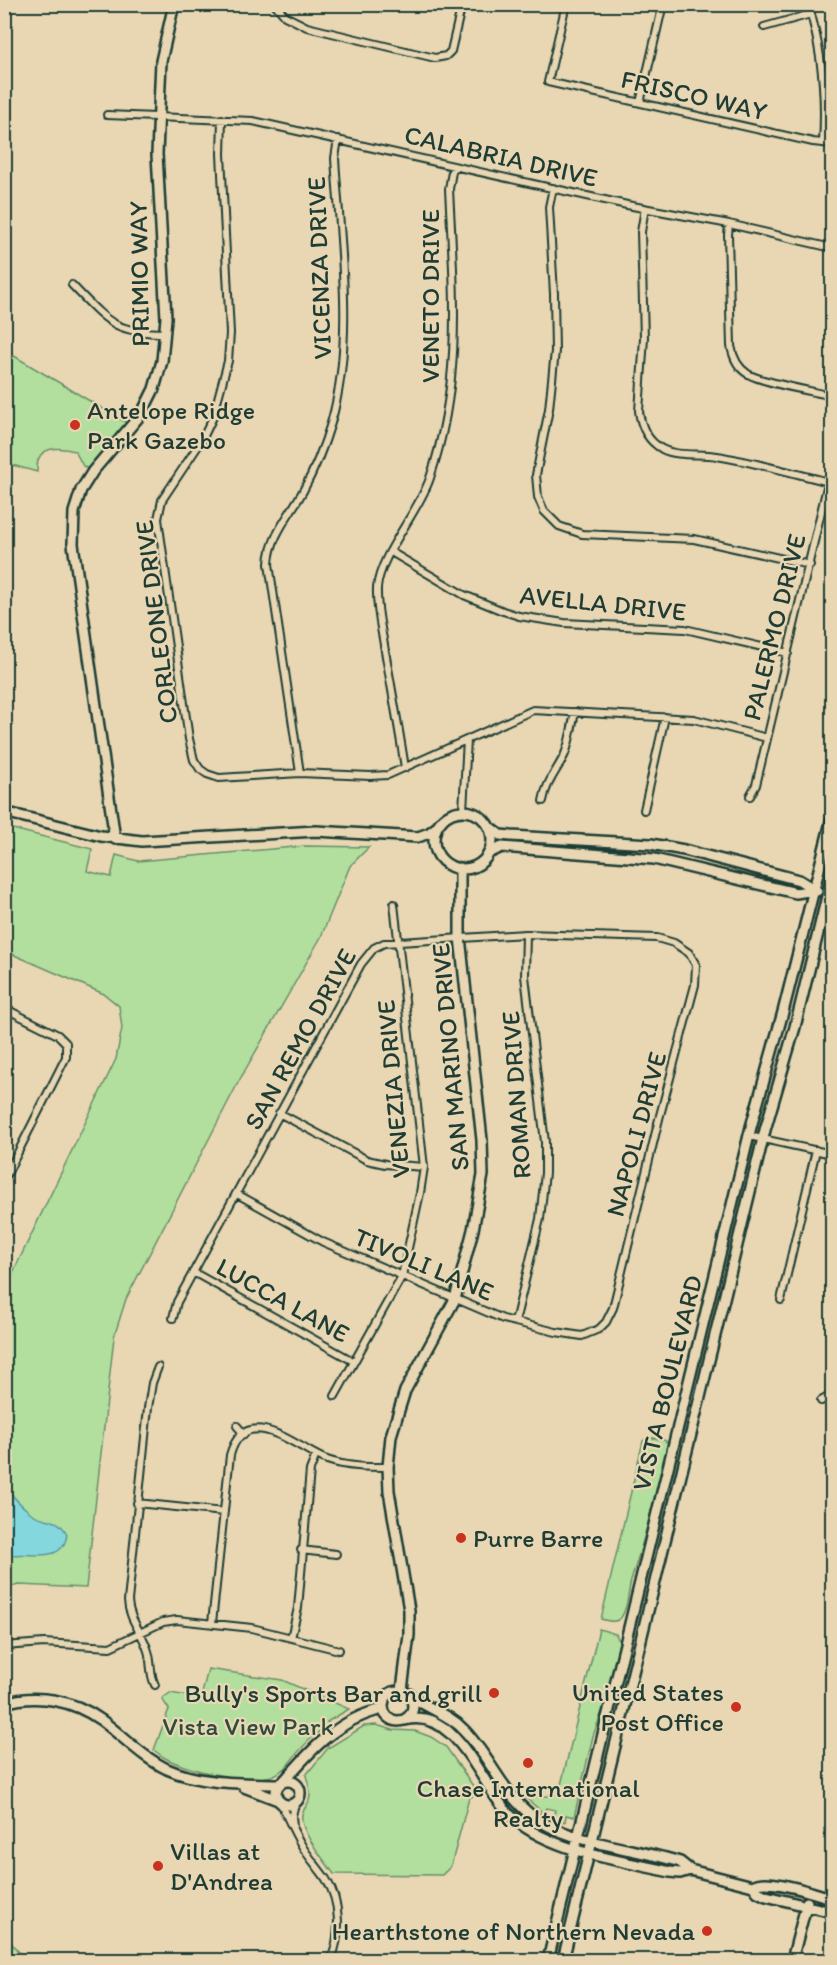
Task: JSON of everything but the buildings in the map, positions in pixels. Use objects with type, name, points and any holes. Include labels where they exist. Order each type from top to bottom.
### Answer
[{"type":"street","name":"PRIMIO WAY","points":[[115,839],[72,528],[78,497],[88,477],[131,427],[150,399],[160,372],[166,333],[157,162],[158,117],[162,54],[174,4]]},
{"type":"street","points":[[275,4],[285,16],[307,27],[447,59],[462,4]]},
{"type":"street","name":"FRISCO WAY","points":[[566,4],[548,82],[832,144]]},
{"type":"street","points":[[640,103],[663,4]]},
{"type":"street","points":[[808,4],[824,94],[823,143]]},
{"type":"street","points":[[764,27],[811,14]]},
{"type":"street","name":"CALABRIA DRIVE","points":[[107,115],[253,120],[832,248]]},
{"type":"street","name":"CORLEONE DRIVE","points":[[222,118],[230,333],[228,361],[213,417],[202,440],[162,500],[158,519],[189,739],[194,760],[205,773],[213,777],[229,779],[300,773]]},
{"type":"street","name":"VICENZA DRIVE","points":[[300,773],[269,554],[275,536],[315,466],[331,420],[341,372],[344,324],[335,158],[338,140]]},
{"type":"street","name":"VENETO DRIVE","points":[[405,768],[377,598],[379,578],[430,479],[450,400],[455,328],[449,189],[453,166]]},
{"type":"street","points":[[553,188],[549,207],[555,351],[549,409],[536,475],[538,497],[544,511],[559,526],[582,534],[694,539],[810,565]]},
{"type":"street","points":[[645,208],[641,232],[644,338],[639,411],[648,436],[654,443],[670,452],[719,456],[829,482]]},
{"type":"street","points":[[729,224],[731,346],[736,362],[741,369],[755,377],[832,396]]},
{"type":"street","points":[[72,285],[111,324],[133,331],[166,333]]},
{"type":"street","name":"PALERMO DRIVE","points":[[750,796],[756,785],[832,466]]},
{"type":"street","name":"AVELLA DRIVE","points":[[391,552],[464,594],[519,616],[564,623],[685,629],[788,652]]},
{"type":"street","points":[[300,773],[388,775],[533,710],[694,719],[767,738]]},
{"type":"street","points":[[543,801],[545,788],[564,755],[570,738],[574,712]]},
{"type":"street","points":[[644,810],[665,717]]},
{"type":"street","points":[[463,810],[467,740]]},
{"type":"street","points":[[4,812],[115,839],[149,841],[316,831],[418,837],[429,833],[449,814],[463,810],[481,817],[500,835],[669,847],[799,880],[814,890],[830,895]]},
{"type":"street","name":"VISTA BOULEVARD","points":[[548,1960],[749,1136],[832,818]]},
{"type":"street","points":[[435,848],[434,837],[437,827]]},
{"type":"street","points":[[418,837],[435,848],[447,864],[470,868],[480,863],[489,853],[492,844],[491,828]]},
{"type":"street","points":[[489,853],[502,848],[654,859],[796,893],[814,890]]},
{"type":"street","name":"SAN MARINO DRIVE","points":[[406,1692],[410,1610],[389,1491],[387,1467],[391,1436],[401,1400],[455,1299],[466,1260],[483,1175],[482,1140],[460,937],[460,868]]},
{"type":"street","name":"VISTA BOULEVARD","points":[[563,1960],[763,1139],[830,895],[832,876]]},
{"type":"street","name":"VENEZIA DRIVE","points":[[335,1396],[402,1276],[424,1167],[394,903]]},
{"type":"street","name":"SAN REMO DRIVE","points":[[173,1318],[177,1302],[279,1113],[361,964],[374,948],[384,943],[526,934],[657,938],[674,943],[689,953]]},
{"type":"street","name":"ROMAN DRIVE","points":[[515,1322],[540,1219],[545,1142],[525,976],[526,934]]},
{"type":"street","name":"NAPOLI DRIVE","points":[[604,1324],[613,1308],[659,1119],[695,985],[696,965],[689,953]]},
{"type":"street","points":[[4,1008],[58,1035],[66,1043],[66,1057],[4,1180]]},
{"type":"street","points":[[66,1043],[74,1039]]},
{"type":"street","points":[[279,1113],[367,1160],[424,1167]]},
{"type":"street","points":[[749,1136],[832,1154]]},
{"type":"street","points":[[781,1300],[816,1150]]},
{"type":"street","name":"TIVOLI LANE","points":[[237,1194],[323,1242],[502,1319],[574,1336],[592,1333],[604,1324]]},
{"type":"street","name":"LUCCA LANE","points":[[193,1272],[353,1362]]},
{"type":"street","points":[[155,1685],[151,1677],[149,1653],[130,1614],[128,1601],[149,1400],[158,1367]]},
{"type":"street","points":[[821,1401],[832,1395]]},
{"type":"street","points":[[237,1426],[244,1434]]},
{"type":"street","points":[[212,1623],[230,1455],[236,1442],[244,1434],[259,1430],[270,1431],[316,1455],[352,1466],[387,1467]]},
{"type":"street","points":[[291,1638],[298,1608],[310,1470],[316,1455]]},
{"type":"street","points":[[137,1503],[224,1512]]},
{"type":"street","points":[[302,1550],[336,1554]]},
{"type":"street","points":[[4,1646],[44,1643],[110,1647],[169,1620],[252,1628],[339,1650]]},
{"type":"street","points":[[690,1870],[680,1873],[670,1872],[589,1853],[540,1836],[514,1819],[502,1807],[461,1745],[447,1731],[426,1720],[392,1721],[386,1717],[383,1709],[384,1702],[394,1691],[406,1692],[463,1728],[510,1794],[524,1809],[547,1825],[592,1840],[673,1860],[690,1870],[753,1886],[766,1896],[832,1911]]},
{"type":"street","points":[[405,1720],[412,1707],[406,1692]]},
{"type":"street","points":[[4,1702],[32,1698],[69,1704],[95,1716],[159,1764],[188,1777],[230,1783],[291,1781],[298,1786]]},
{"type":"street","points":[[331,1960],[338,1926],[334,1897],[326,1879],[300,1843],[276,1792],[295,1766],[338,1727],[357,1717],[383,1709]]},
{"type":"street","points":[[293,1827],[292,1816],[295,1803],[300,1795],[298,1786],[302,1761]]},
{"type":"street","points":[[230,1783],[286,1805],[295,1803]]},
{"type":"street","points":[[753,1886],[757,1883],[771,1883],[832,1898]]},
{"type":"street","points":[[792,1960],[809,1892]]},
{"type":"green space","points":[[4,350],[127,423],[88,469],[83,466],[75,451],[61,448],[50,449],[42,454],[38,461],[37,472],[5,463]]},
{"type":"green space","points":[[5,827],[92,849],[87,871],[111,877],[116,855],[138,861],[305,846],[369,847],[350,866],[321,937],[239,1081],[126,1299],[114,1337],[86,1588],[19,1585],[5,1588],[5,1289],[116,1059],[122,1028],[119,1006],[104,994],[5,951]]},
{"type":"green space","points":[[648,1437],[668,1443],[651,1514],[631,1581],[626,1608],[618,1620],[601,1619],[643,1441]]},
{"type":"green space","points":[[599,1629],[616,1634],[620,1644],[606,1701],[593,1736],[574,1817],[566,1815],[565,1822],[553,1818],[555,1810],[547,1808],[542,1812],[525,1797],[548,1796],[561,1785]]},
{"type":"green space","name":"Vista View Park","points":[[208,1669],[282,1680],[349,1709],[327,1722],[329,1724],[305,1745],[284,1770],[273,1775],[243,1778],[208,1773],[176,1763],[154,1750],[169,1709],[162,1699],[170,1693],[201,1698]]},
{"type":"green space","points":[[376,1725],[393,1730],[415,1731],[431,1737],[446,1747],[478,1793],[469,1798],[451,1866],[442,1875],[334,1874],[313,1846],[304,1829],[302,1814],[310,1796],[306,1775],[328,1748],[364,1726]]},
{"type":"green space","points":[[5,1936],[26,1960],[5,1960]]},
{"type":"water","points":[[5,1485],[31,1513],[55,1522],[63,1528],[67,1534],[64,1545],[58,1551],[40,1555],[12,1555],[5,1558]]},
{"type":"place","name":"Antelope Ridge Park Gazebo","points":[[75,425]]},
{"type":"place","name":"Purre Barre","points":[[461,1538]]},
{"type":"place","name":"Bully's Sports Bar and grill","points":[[494,1693]]},
{"type":"place","name":"United States Post Office","points":[[736,1707]]},
{"type":"place","name":"Chase International Realty","points":[[528,1763]]},
{"type":"place","name":"Villas at D'Andrea","points":[[158,1866]]},
{"type":"place","name":"Hearthstone of Northern Nevada","points":[[707,1931]]}]
